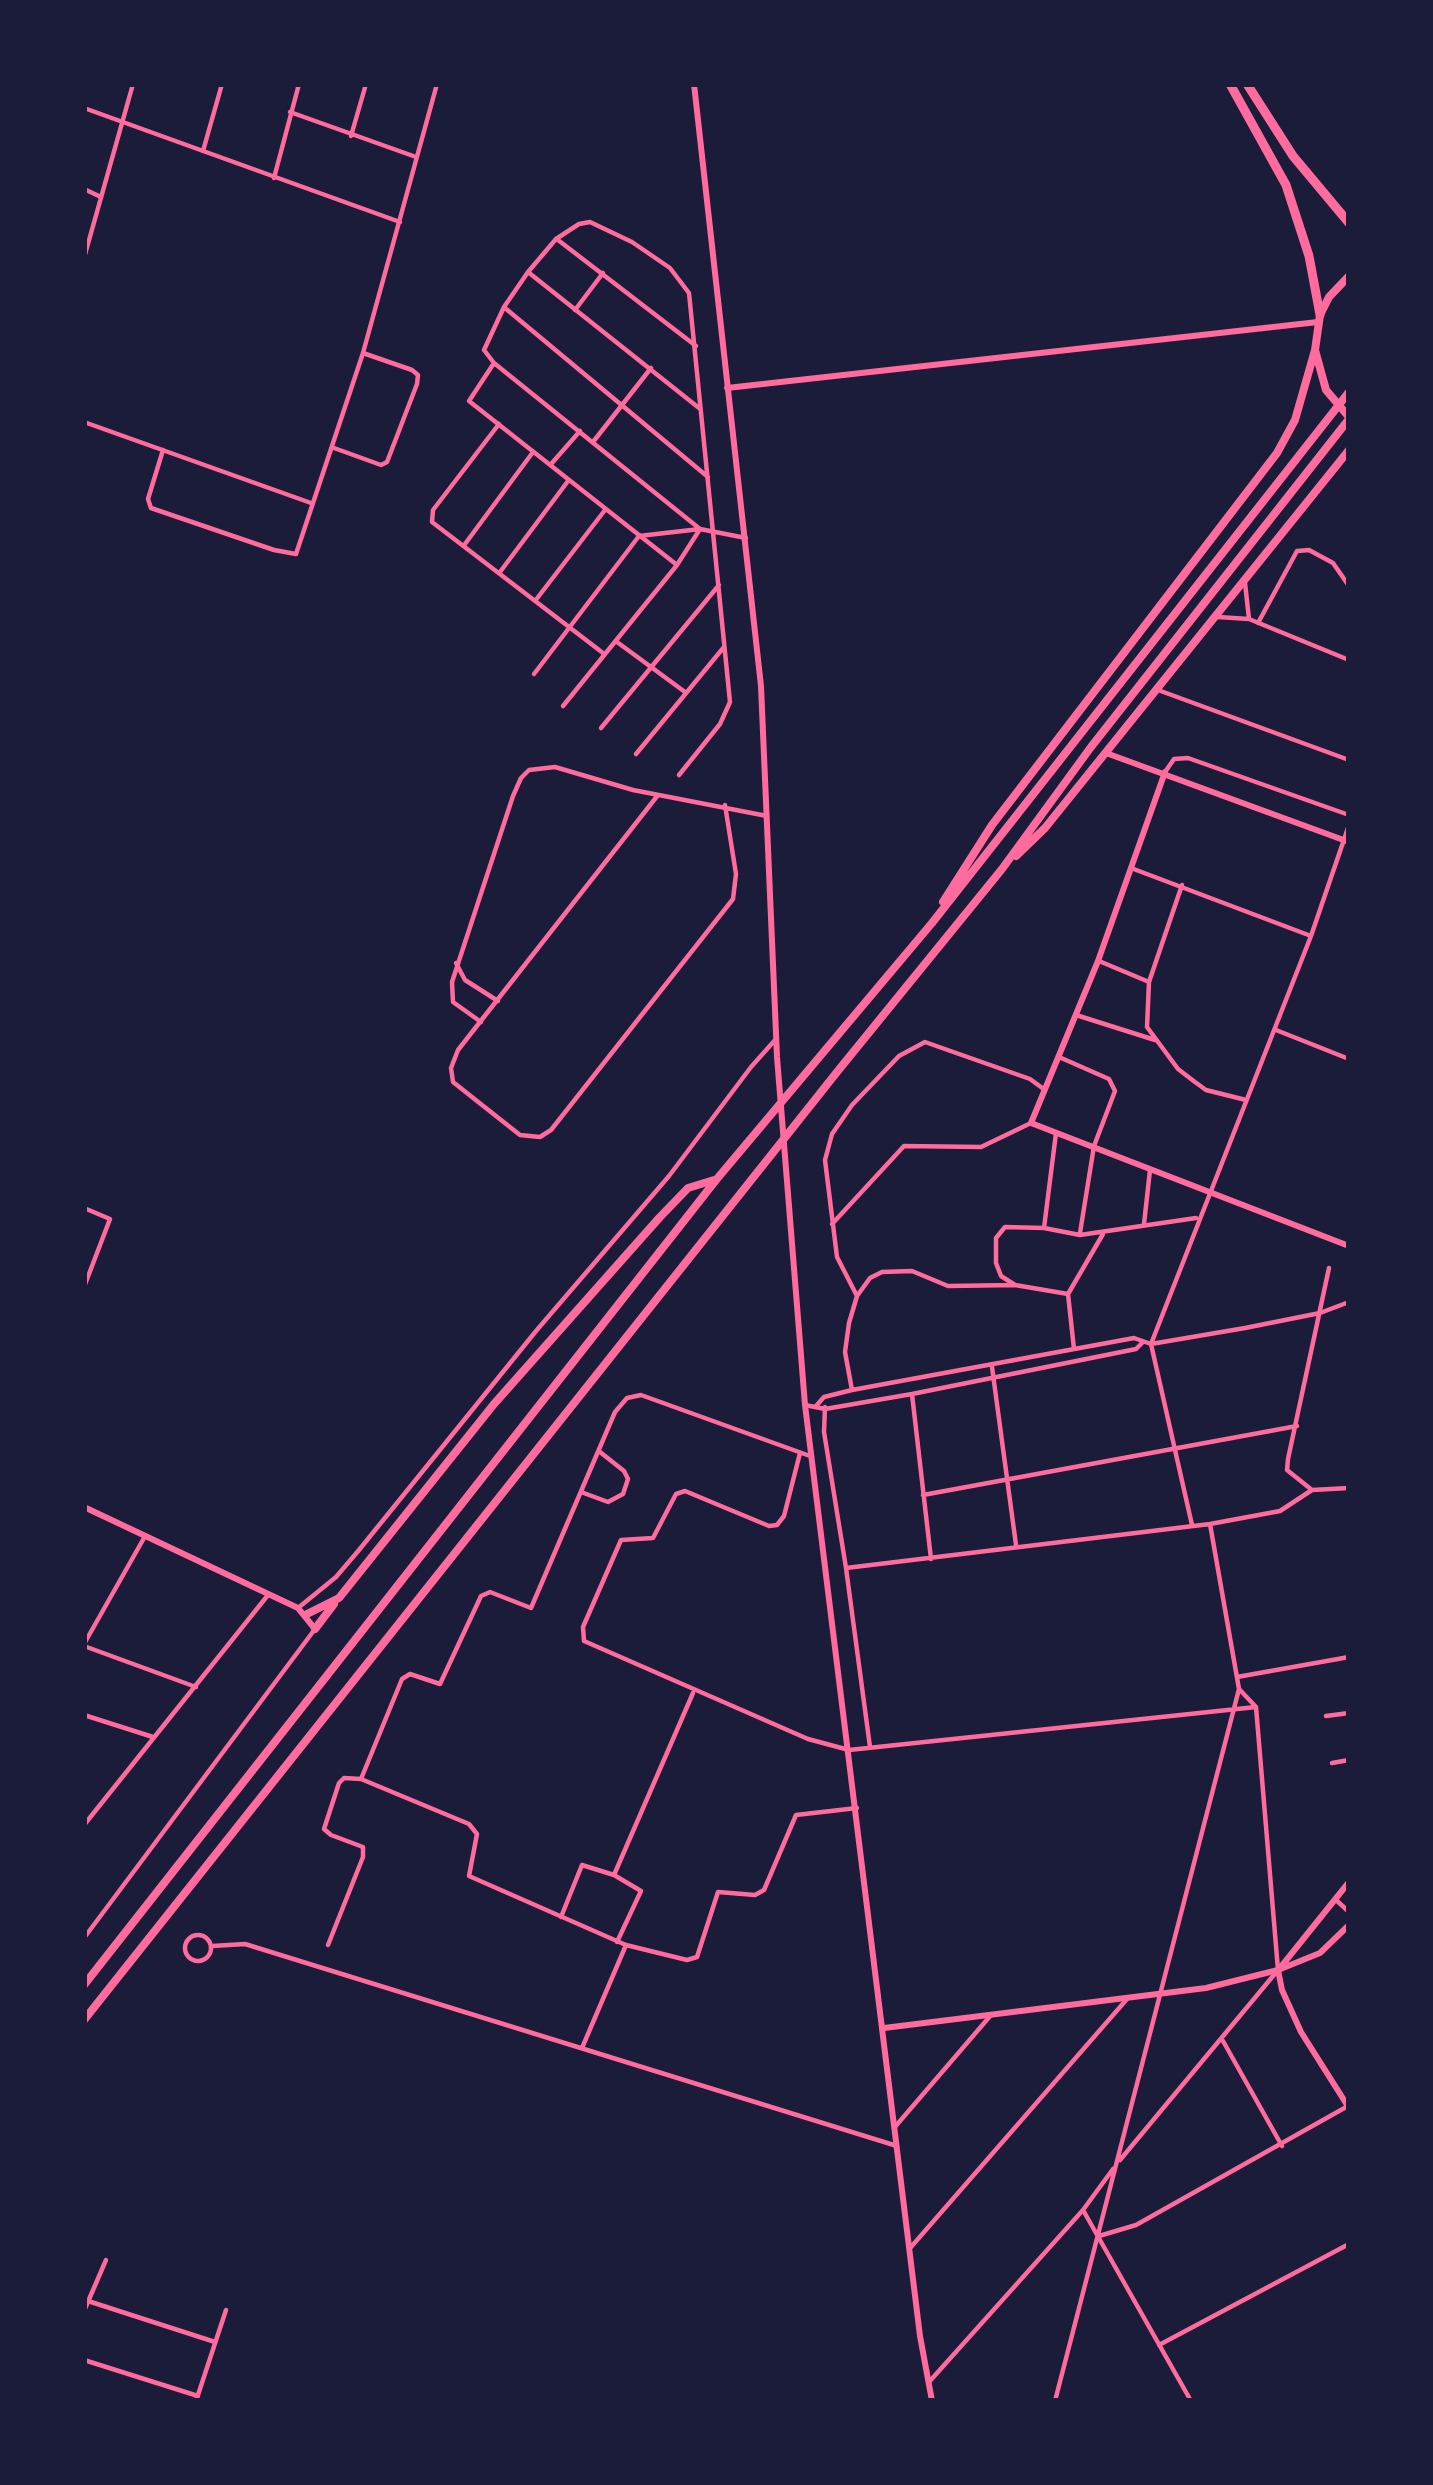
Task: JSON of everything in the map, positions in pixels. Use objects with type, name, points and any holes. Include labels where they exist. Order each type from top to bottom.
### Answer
[{"type":"highway","points":[[932,922],[992,826],[1277,453],[1295,420],[1319,319],[1308,251],[1286,185],[1230,84]]},
{"type":"highway","points":[[1247,84],[1303,169],[1349,223]]},
{"type":"highway","points":[[1319,319],[1329,297],[1349,276]]},
{"type":"highway","points":[[86,2019],[1002,869],[1091,747],[1349,418],[1326,390],[1315,350]]},
{"type":"highway","points":[[84,1985],[716,1180],[932,922],[1349,392]]},
{"type":"highway","points":[[1002,869],[1046,828],[1349,450]]},
{"type":"highway","points":[[315,1629],[494,1404],[602,1280],[688,1188],[716,1180]]},
{"type":"highway","points":[[303,1611],[338,1598]]},
{"type":"main road","points":[[694,84],[761,686],[777,1057],[805,1405],[932,2401]]},
{"type":"main road","points":[[727,388],[1319,319]]},
{"type":"main road","points":[[1106,753],[1347,841]]},
{"type":"main road","points":[[1165,772],[1098,961],[1031,1124],[1349,1246]]},
{"type":"main road","points":[[84,1507],[303,1611],[315,1629]]},
{"type":"main road","points":[[1278,1970],[1349,1882]]},
{"type":"main road","points":[[884,2028],[1158,1997],[1278,1970],[1320,1953],[1349,1925]]},
{"type":"main road","points":[[1278,1970],[1301,2032],[1348,2107]]},
{"type":"street","points":[[84,258],[133,84]]},
{"type":"street","points":[[203,151],[222,84]]},
{"type":"street","points":[[274,178],[298,84]]},
{"type":"street","points":[[351,136],[366,84]]},
{"type":"street","points":[[163,450],[148,499],[155,510],[294,555],[362,353],[437,84]]},
{"type":"street","points":[[84,108],[400,222]]},
{"type":"street","points":[[290,112],[416,157]]},
{"type":"street","points":[[84,190],[101,197]]},
{"type":"street","points":[[679,776],[727,712],[729,694],[687,286],[670,268],[599,223],[579,224],[556,239],[528,272],[484,346],[487,357],[700,529]]},
{"type":"street","points":[[556,239],[696,346]]},
{"type":"street","points":[[528,272],[699,408]]},
{"type":"street","points":[[575,310],[603,273]]},
{"type":"street","points":[[504,307],[708,477]]},
{"type":"street","points":[[332,447],[381,465],[387,462],[417,384],[418,375],[412,370],[362,353]]},
{"type":"street","points":[[494,363],[469,399],[677,565]]},
{"type":"street","points":[[593,442],[651,368]]},
{"type":"street","points":[[84,422],[311,503]]},
{"type":"street","points":[[499,424],[432,513],[432,522],[604,655]]},
{"type":"street","points":[[550,465],[580,431]]},
{"type":"street","points":[[464,546],[533,452]]},
{"type":"street","points":[[499,574],[568,481]]},
{"type":"street","points":[[534,602],[605,511]]},
{"type":"street","points":[[534,674],[639,536],[700,529],[746,538]]},
{"type":"street","points":[[563,706],[677,565],[700,529]]},
{"type":"street","points":[[1258,623],[1297,551],[1309,550],[1333,563],[1349,586]]},
{"type":"street","points":[[1245,580],[1249,619]]},
{"type":"street","points":[[601,728],[720,584]]},
{"type":"street","points":[[1212,617],[1249,619],[1349,660]]},
{"type":"street","points":[[616,641],[685,692]]},
{"type":"street","points":[[636,754],[724,647]]},
{"type":"street","points":[[1158,690],[1349,760]]},
{"type":"street","points":[[1165,772],[1174,759],[1188,758],[1349,815]]},
{"type":"street","points":[[481,1022],[453,1002],[456,963],[513,796],[529,770],[555,767],[658,795],[766,816]]},
{"type":"street","points":[[658,795],[458,1050],[451,1068],[453,1082],[520,1135],[540,1137],[551,1130],[733,899],[736,874],[725,806]]},
{"type":"street","points":[[1192,1526],[1151,1344],[1311,936],[1349,825]]},
{"type":"street","points":[[1131,868],[1311,936]]},
{"type":"street","points":[[1183,885],[1149,982],[1147,1027],[1178,1069],[1206,1090],[1246,1100]]},
{"type":"street","points":[[1098,961],[1149,982]]},
{"type":"street","points":[[456,963],[465,980],[498,1001]]},
{"type":"street","points":[[1076,1015],[1155,1040]]},
{"type":"street","points":[[1274,1030],[1349,1059]]},
{"type":"street","points":[[303,1611],[669,1176],[776,1039]]},
{"type":"street","points":[[856,1296],[837,1257],[825,1160],[832,1133],[852,1105],[916,1044],[926,1042],[1030,1079],[1045,1090]]},
{"type":"street","points":[[1058,1058],[1114,1083],[1115,1090],[1094,1146],[1080,1235]]},
{"type":"street","points":[[832,1224],[904,1146],[981,1147],[1031,1124]]},
{"type":"street","points":[[1044,1228],[1056,1133]]},
{"type":"street","points":[[1144,1224],[1150,1170]]},
{"type":"street","points":[[84,1208],[110,1219],[84,1287]]},
{"type":"street","points":[[1015,1285],[1001,1276],[996,1263],[999,1231],[1005,1227],[1103,1234],[1197,1218]]},
{"type":"street","points":[[1074,1350],[1068,1294],[1103,1234]]},
{"type":"street","points":[[1312,1490],[1287,1470],[1329,1268]]},
{"type":"street","points":[[852,1390],[845,1352],[856,1296],[870,1278],[882,1272],[903,1269],[947,1286],[1015,1285],[1068,1294]]},
{"type":"street","points":[[816,1406],[824,1397],[852,1390],[1134,1338],[1151,1344],[1320,1313],[1349,1302]]},
{"type":"street","points":[[805,1405],[825,1408],[995,1379],[1142,1343]]},
{"type":"street","points":[[992,1367],[1016,1545]]},
{"type":"street","points":[[912,1394],[931,1559]]},
{"type":"street","points":[[362,1780],[402,1679],[410,1674],[440,1684],[482,1596],[490,1592],[531,1608],[615,1412],[627,1398],[641,1395],[811,1457]]},
{"type":"street","points":[[824,1397],[824,1432],[870,1747]]},
{"type":"street","points":[[923,1495],[1297,1426]]},
{"type":"street","points":[[580,1492],[608,1502],[623,1494],[628,1479],[624,1472],[598,1451]]},
{"type":"street","points":[[800,1453],[784,1516],[777,1525],[769,1526],[685,1491],[676,1494],[653,1538],[621,1540],[583,1628],[584,1642],[808,1739],[849,1750],[1256,1707]]},
{"type":"street","points":[[846,1568],[1210,1524],[1280,1511],[1312,1490],[1349,1488]]},
{"type":"street","points":[[1055,2401],[1239,1689],[1210,1524]]},
{"type":"street","points":[[144,1538],[84,1645],[196,1687]]},
{"type":"street","points":[[84,1824],[268,1595]]},
{"type":"street","points":[[84,1938],[315,1629]]},
{"type":"street","points":[[1237,1677],[1349,1657]]},
{"type":"street","points":[[929,2382],[1083,2210],[1278,1970],[1256,1707],[1239,1689]]},
{"type":"street","points":[[614,1875],[694,1690]]},
{"type":"street","points":[[1326,1716],[1349,1713]]},
{"type":"street","points":[[84,1715],[153,1738]]},
{"type":"street","points":[[1332,1763],[1349,1760]]},
{"type":"street","points":[[328,1945],[363,1847],[324,1829],[338,1783],[344,1778],[362,1780],[470,1825],[477,1834],[469,1876],[626,1946],[693,1960],[718,1892],[754,1895],[764,1890],[796,1815],[857,1808]]},
{"type":"street","points":[[561,1917],[582,1864],[614,1875],[641,1891],[617,1942]]},
{"type":"street","points":[[1335,1899],[1349,1912]]},
{"type":"street","points":[[194,1935],[204,1936],[212,1946],[210,1955],[200,1962],[186,1952],[186,1943],[194,1935]]},
{"type":"street","points":[[212,1946],[244,1944],[896,2146]]},
{"type":"street","points":[[582,2048],[626,1946]]},
{"type":"street","points":[[911,2247],[1127,1999]]},
{"type":"street","points":[[894,2128],[992,2015]]},
{"type":"street","points":[[1222,2040],[1282,2146]]},
{"type":"street","points":[[1099,2236],[1136,2225],[1348,2107]]},
{"type":"street","points":[[1083,2210],[1191,2401]]},
{"type":"street","points":[[1159,2345],[1349,2244]]},
{"type":"street","points":[[84,2312],[106,2260]]},
{"type":"street","points":[[88,2301],[215,2342]]},
{"type":"street","points":[[84,2360],[197,2398],[226,2310]]}]
